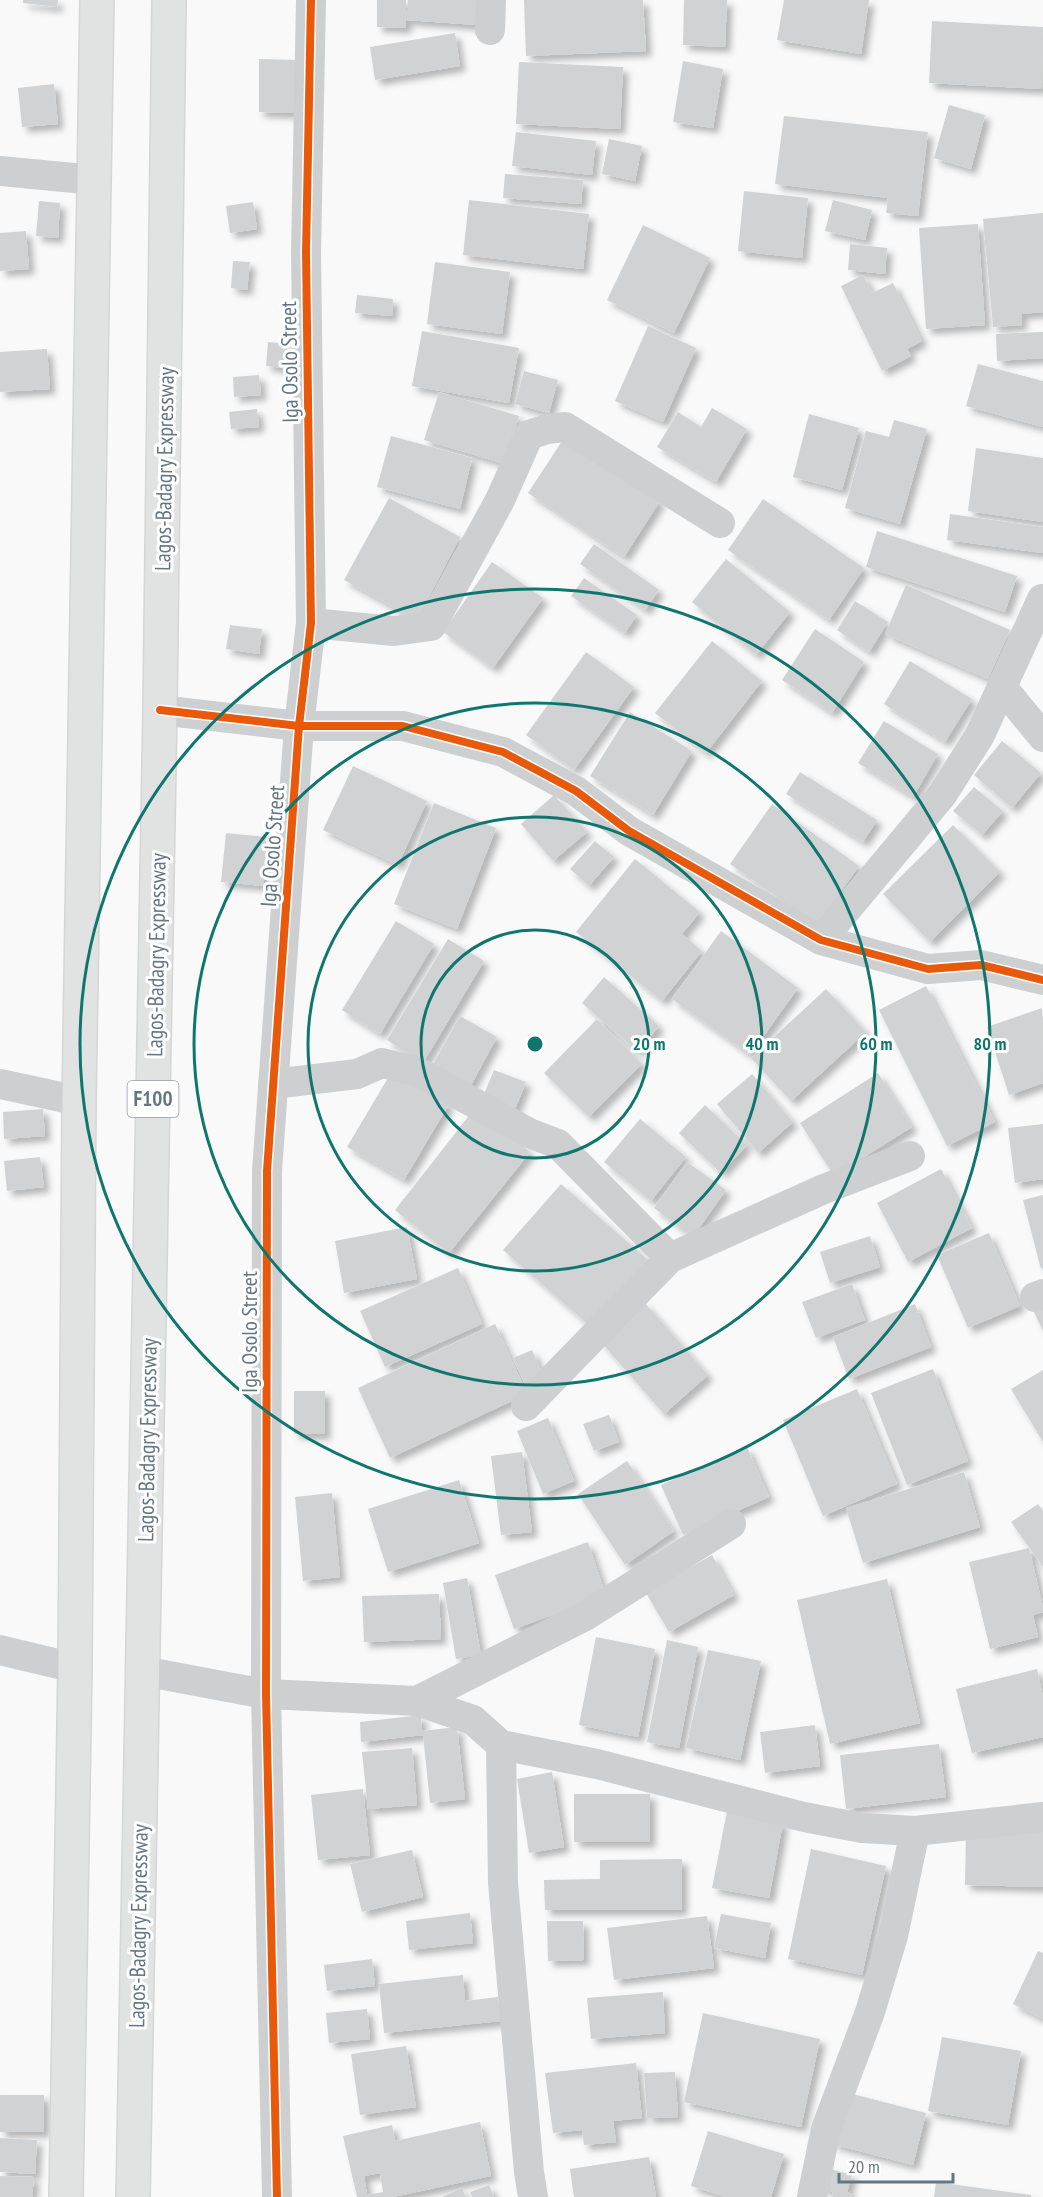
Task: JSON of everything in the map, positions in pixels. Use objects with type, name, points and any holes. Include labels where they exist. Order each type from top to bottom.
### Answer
[{"type":"highway","points":[[66,2197],[75,1668],[79,1101],[97,0]]},
{"type":"highway","name":"Lagos-Badagry Expressway","points":[[133,2197],[160,710],[170,0]]},
{"type":"street","name":"Iga Osolo Street","points":[[276,2197],[266,1694],[267,1171],[299,726],[311,623],[306,252],[311,0]]},
{"type":"street","points":[[490,30],[491,0]]},
{"type":"street","points":[[0,171],[95,180]]},
{"type":"street","points":[[311,623],[394,631],[431,626],[500,500],[529,435],[547,429],[565,427],[720,523]]},
{"type":"street","points":[[821,940],[942,795],[980,735],[1042,599]]},
{"type":"street","points":[[1002,687],[1043,737]]},
{"type":"street","points":[[160,710],[299,726],[403,726],[502,752],[576,791],[629,831],[821,940],[928,969],[981,965],[1043,980]]},
{"type":"street","points":[[273,1084],[357,1074],[382,1063],[416,1071],[529,1133],[558,1144],[670,1258]]},
{"type":"street","points":[[0,1084],[79,1101]]},
{"type":"street","points":[[526,1406],[670,1258],[824,1190],[910,1156]]},
{"type":"street","points":[[417,1701],[585,1616],[730,1524]]},
{"type":"street","points":[[0,1650],[75,1668]]},
{"type":"street","points":[[142,1671],[266,1694],[417,1701],[472,1720],[501,1745],[597,1764],[804,1817],[862,1828],[915,1831],[1043,1817]]},
{"type":"street","points":[[501,1745],[504,1883],[529,2172],[534,2197]]},
{"type":"street","points":[[812,2197],[826,2129],[870,2012],[893,1936],[915,1831]]},
{"type":"building","points":[[23,0],[58,0],[57,7],[23,3]]},
{"type":"building","points":[[377,0],[406,0],[406,28],[377,27]]},
{"type":"building","points":[[408,0],[479,0],[477,25],[406,20]]},
{"type":"building","points":[[524,0],[643,0],[646,51],[526,56]]},
{"type":"building","points":[[684,0],[727,0],[725,47],[683,45]]},
{"type":"building","points":[[784,0],[869,0],[861,54],[777,40]]},
{"type":"building","points":[[932,21],[1043,27],[1042,89],[929,83]]},
{"type":"building","points":[[455,33],[460,66],[375,80],[370,47]]},
{"type":"building","points":[[259,59],[296,60],[296,113],[259,112]]},
{"type":"building","points":[[683,61],[723,69],[713,128],[673,122]]},
{"type":"building","points":[[519,62],[623,67],[620,129],[516,124]]},
{"type":"building","points":[[54,84],[58,124],[22,127],[18,88]]},
{"type":"building","points":[[949,105],[985,115],[971,169],[934,158]]},
{"type":"building","points":[[784,116],[928,132],[918,216],[886,213],[888,198],[775,184]]},
{"type":"building","points":[[516,132],[596,141],[592,175],[512,166]]},
{"type":"building","points":[[609,139],[642,146],[635,181],[602,174]]},
{"type":"building","points":[[505,174],[583,180],[581,204],[503,198]]},
{"type":"building","points":[[744,191],[808,198],[802,258],[738,251]]},
{"type":"building","points":[[469,200],[589,214],[583,269],[463,255]]},
{"type":"building","points":[[833,200],[872,210],[865,240],[825,231]]},
{"type":"building","points":[[39,201],[60,203],[58,238],[36,236]]},
{"type":"building","points":[[253,202],[257,229],[230,233],[226,206]]},
{"type":"building","points":[[1043,213],[1043,312],[1021,314],[1022,325],[993,327],[983,219]]},
{"type":"building","points":[[978,224],[985,325],[926,329],[919,228]]},
{"type":"building","points":[[643,225],[710,258],[674,333],[607,300]]},
{"type":"building","points":[[26,231],[29,269],[0,271],[0,233]]},
{"type":"building","points":[[850,244],[887,248],[885,274],[848,270]]},
{"type":"building","points":[[233,261],[250,262],[247,290],[231,288]]},
{"type":"building","points":[[435,262],[510,272],[502,334],[427,324]]},
{"type":"building","points":[[863,275],[872,293],[893,283],[922,341],[907,349],[911,356],[882,371],[841,286]]},
{"type":"building","points":[[357,295],[393,299],[392,316],[355,313]]},
{"type":"building","points":[[648,326],[696,348],[663,422],[615,401]]},
{"type":"building","points":[[422,331],[519,348],[509,403],[412,386]]},
{"type":"building","points":[[1043,332],[1043,358],[997,361],[996,334]]},
{"type":"building","points":[[268,342],[288,344],[285,368],[266,366]]},
{"type":"building","points":[[47,349],[50,389],[0,392],[0,352]]},
{"type":"building","points":[[978,364],[1043,381],[1043,427],[966,406]]},
{"type":"building","points":[[524,371],[558,380],[549,413],[515,404]]},
{"type":"building","points":[[259,375],[261,395],[234,397],[233,377]]},
{"type":"building","points":[[439,392],[519,416],[505,464],[424,440]]},
{"type":"building","points":[[712,408],[747,429],[716,482],[657,447],[678,412],[701,427]]},
{"type":"building","points":[[257,409],[259,427],[231,429],[229,412]]},
{"type":"building","points":[[809,414],[859,428],[842,490],[793,477]]},
{"type":"building","points":[[894,420],[927,429],[900,524],[845,508],[866,431],[889,437]]},
{"type":"building","points":[[391,436],[472,458],[460,509],[377,487]]},
{"type":"building","points":[[564,438],[660,501],[624,557],[528,493]]},
{"type":"building","points":[[976,448],[1043,458],[1043,522],[968,511]]},
{"type":"building","points":[[389,498],[460,537],[417,620],[344,580]]},
{"type":"building","points":[[763,499],[864,568],[829,620],[728,550]]},
{"type":"building","points":[[950,514],[1043,527],[1043,553],[947,540]]},
{"type":"building","points":[[877,531],[1017,576],[1005,612],[866,567]]},
{"type":"building","points":[[594,544],[659,590],[645,610],[580,564]]},
{"type":"building","points":[[726,559],[790,612],[756,655],[692,602]]},
{"type":"building","points":[[492,562],[543,598],[493,668],[443,632]]},
{"type":"building","points":[[584,578],[637,615],[625,633],[571,596]]},
{"type":"building","points":[[906,585],[1010,630],[988,679],[885,634]]},
{"type":"building","points":[[855,601],[888,622],[869,652],[837,630]]},
{"type":"building","points":[[230,625],[262,629],[259,654],[226,649]]},
{"type":"building","points":[[815,629],[864,662],[832,713],[782,680]]},
{"type":"building","points":[[712,641],[762,681],[706,753],[655,713]]},
{"type":"building","points":[[586,652],[634,687],[574,770],[526,735]]},
{"type":"building","points":[[910,661],[972,699],[945,742],[884,704]]},
{"type":"building","points":[[630,712],[692,751],[653,815],[590,776]]},
{"type":"building","points":[[884,721],[938,754],[913,797],[858,763]]},
{"type":"building","points":[[1002,741],[1041,773],[1012,808],[974,775]]},
{"type":"building","points":[[353,766],[427,801],[398,865],[323,830]]},
{"type":"building","points":[[800,772],[877,820],[863,842],[786,794]]},
{"type":"building","points":[[974,787],[1003,811],[982,835],[953,811]]},
{"type":"building","points":[[554,795],[587,832],[553,861],[521,824]]},
{"type":"building","points":[[434,803],[496,828],[457,929],[394,904]]},
{"type":"building","points":[[772,804],[859,866],[817,925],[730,864]]},
{"type":"building","points":[[953,825],[1000,872],[930,942],[883,894]]},
{"type":"building","points":[[226,833],[267,837],[263,886],[221,882]]},
{"type":"building","points":[[595,841],[614,857],[589,886],[570,869]]},
{"type":"building","points":[[635,859],[700,912],[682,934],[702,951],[662,1001],[576,932]]},
{"type":"building","points":[[396,921],[434,944],[380,1034],[342,1010]]},
{"type":"building","points":[[721,931],[798,988],[750,1055],[672,999]]},
{"type":"building","points":[[448,939],[484,961],[423,1063],[387,1040]]},
{"type":"building","points":[[604,977],[659,1026],[638,1052],[582,1003]]},
{"type":"building","points":[[926,986],[995,1122],[947,1146],[879,1010]]},
{"type":"building","points":[[826,989],[866,1032],[791,1101],[751,1058]]},
{"type":"building","points":[[1042,1008],[1043,1083],[1009,1095],[987,1027]]},
{"type":"building","points":[[460,1016],[497,1037],[469,1089],[431,1068]]},
{"type":"building","points":[[597,1019],[642,1064],[589,1117],[544,1073]]},
{"type":"building","points":[[494,1070],[526,1082],[513,1114],[481,1101]]},
{"type":"building","points":[[392,1071],[449,1104],[404,1180],[347,1147]]},
{"type":"building","points":[[878,1073],[912,1127],[834,1176],[800,1123]]},
{"type":"building","points":[[752,1074],[793,1122],[758,1153],[717,1104]]},
{"type":"building","points":[[705,1105],[747,1145],[721,1173],[679,1133]]},
{"type":"building","points":[[475,1108],[530,1152],[449,1253],[395,1210]]},
{"type":"building","points":[[43,1109],[45,1136],[4,1139],[3,1112]]},
{"type":"building","points":[[640,1119],[686,1157],[651,1201],[604,1162]]},
{"type":"building","points":[[1043,1124],[1043,1179],[1015,1183],[1008,1128]]},
{"type":"building","points":[[40,1157],[44,1187],[7,1191],[4,1161]]},
{"type":"building","points":[[687,1162],[726,1190],[693,1237],[654,1208]]},
{"type":"building","points":[[941,1169],[972,1228],[908,1262],[877,1203]]},
{"type":"building","points":[[561,1184],[647,1259],[590,1326],[503,1250]]},
{"type":"building","points":[[1043,1195],[1043,1268],[1041,1269],[1023,1200]]},
{"type":"building","points":[[407,1227],[417,1279],[344,1293],[335,1241]]},
{"type":"building","points":[[989,1233],[1020,1306],[968,1328],[937,1255]]},
{"type":"building","points":[[870,1236],[880,1267],[830,1283],[820,1252]]},
{"type":"building","points":[[458,1268],[482,1324],[385,1367],[360,1311]]},
{"type":"building","points":[[852,1284],[865,1320],[816,1338],[802,1302]]},
{"type":"building","points":[[644,1302],[708,1375],[664,1414],[600,1341]]},
{"type":"building","points":[[915,1304],[931,1347],[849,1379],[833,1337]]},
{"type":"building","points":[[1043,1306],[1043,1331],[1033,1310]]},
{"type":"building","points":[[495,1324],[527,1394],[390,1458],[358,1388]]},
{"type":"building","points":[[532,1350],[543,1375],[525,1384],[513,1358]]},
{"type":"building","points":[[933,1369],[968,1461],[907,1485],[871,1393]]},
{"type":"building","points":[[1043,1370],[1043,1442],[1011,1389]]},
{"type":"building","points":[[857,1389],[897,1484],[823,1516],[783,1420]]},
{"type":"building","points":[[294,1391],[325,1391],[325,1434],[294,1434]]},
{"type":"building","points":[[609,1415],[619,1442],[594,1451],[583,1424]]},
{"type":"building","points":[[548,1418],[574,1481],[543,1494],[517,1431]]},
{"type":"building","points":[[747,1447],[769,1497],[683,1535],[661,1485]]},
{"type":"building","points":[[522,1452],[532,1532],[501,1535],[491,1456]]},
{"type":"building","points":[[627,1461],[674,1531],[625,1565],[578,1494]]},
{"type":"building","points":[[964,1472],[980,1527],[863,1563],[846,1508]]},
{"type":"building","points":[[459,1480],[479,1543],[388,1572],[368,1509]]},
{"type":"building","points":[[332,1493],[340,1577],[303,1581],[295,1497]]},
{"type":"building","points":[[1038,1504],[1043,1511],[1043,1567],[1011,1522]]},
{"type":"building","points":[[588,1542],[606,1596],[514,1629],[495,1575]]},
{"type":"building","points":[[1029,1548],[1043,1607],[1043,1612],[1033,1615],[1038,1637],[990,1649],[969,1562]]},
{"type":"building","points":[[712,1555],[734,1595],[669,1632],[646,1593]]},
{"type":"building","points":[[467,1578],[481,1655],[456,1659],[443,1583]]},
{"type":"building","points":[[887,1579],[920,1723],[830,1744],[797,1600]]},
{"type":"building","points":[[439,1594],[441,1639],[364,1642],[362,1596]]},
{"type":"building","points":[[596,1637],[655,1649],[638,1737],[579,1725]]},
{"type":"building","points":[[667,1640],[698,1647],[679,1748],[647,1742]]},
{"type":"building","points":[[708,1650],[761,1661],[740,1760],[686,1748]]},
{"type":"building","points":[[1037,1669],[1043,1697],[1043,1737],[972,1753],[956,1689]]},
{"type":"building","points":[[421,1715],[422,1731],[457,1727],[465,1799],[430,1803],[423,1735],[361,1742],[360,1722]]},
{"type":"building","points":[[815,1725],[820,1766],[765,1773],[760,1732]]},
{"type":"building","points":[[939,1744],[946,1797],[846,1809],[840,1755]]},
{"type":"building","points":[[412,1748],[417,1805],[368,1809],[362,1752]]},
{"type":"building","points":[[552,1772],[564,1847],[529,1853],[517,1779]]},
{"type":"building","points":[[363,1789],[370,1855],[318,1860],[311,1795]]},
{"type":"building","points":[[574,1794],[650,1794],[650,1842],[574,1842]]},
{"type":"building","points":[[727,1811],[783,1822],[769,1898],[712,1888]]},
{"type":"building","points":[[966,1830],[1043,1831],[1043,1887],[965,1885]]},
{"type":"building","points":[[811,1849],[886,1866],[862,1975],[788,1959]]},
{"type":"building","points":[[412,1850],[423,1897],[362,1912],[350,1864]]},
{"type":"building","points":[[682,1859],[682,1910],[545,1910],[544,1880],[600,1879],[600,1860]]},
{"type":"building","points":[[470,1913],[473,1943],[409,1950],[406,1921]]},
{"type":"building","points":[[721,1914],[771,1923],[765,1958],[714,1948]]},
{"type":"building","points":[[707,1916],[714,1968],[614,1980],[607,1928]]},
{"type":"building","points":[[547,1921],[583,1921],[584,1960],[548,1961]]},
{"type":"building","points":[[1038,1951],[1043,1953],[1043,2019],[1013,2004]]},
{"type":"building","points":[[372,1959],[375,1986],[327,1991],[324,1965]]},
{"type":"building","points":[[463,1975],[465,2001],[498,1997],[501,2021],[384,2033],[379,1984]]},
{"type":"building","points":[[663,1992],[665,2033],[591,2039],[587,1998]]},
{"type":"building","points":[[367,2009],[370,2039],[329,2043],[326,2013]]},
{"type":"building","points":[[703,2013],[820,2039],[801,2127],[684,2102]]},
{"type":"building","points":[[942,2037],[1021,2051],[1008,2125],[928,2111]]},
{"type":"building","points":[[406,2046],[416,2107],[360,2115],[351,2054]]},
{"type":"building","points":[[636,2063],[642,2118],[613,2121],[616,2142],[584,2145],[582,2130],[553,2133],[545,2073]]},
{"type":"building","points":[[675,2072],[678,2117],[647,2118],[644,2073]]},
{"type":"building","points":[[845,2092],[926,2113],[913,2165],[832,2144]]},
{"type":"building","points":[[0,2095],[44,2095],[44,2132],[0,2132]]},
{"type":"building","points":[[480,2122],[491,2176],[393,2197],[357,2197],[343,2136],[392,2125],[395,2141]],"holes":[[[380,2173],[383,2192],[367,2195],[364,2176]]]},
{"type":"building","points":[[708,2131],[784,2154],[771,2197],[726,2197],[691,2186]]},
{"type":"building","points":[[0,2138],[37,2140],[35,2174],[0,2172]]},
{"type":"building","points":[[649,2157],[656,2197],[574,2197],[570,2169]]},
{"type":"building","points":[[823,2167],[852,2175],[847,2192],[852,2194],[852,2197],[832,2197],[833,2192],[818,2187]]},
{"type":"building","points":[[0,2176],[34,2177],[32,2197],[0,2197]]},
{"type":"building","points":[[936,2182],[1031,2195],[1031,2197],[934,2197]]},
{"type":"building","points":[[489,2185],[494,2197],[472,2197],[470,2192]]},
{"type":"building","points":[[462,2188],[466,2197],[442,2197]]},
{"type":"cycle path","points":[[277,2197],[266,1694],[267,1171],[299,726],[311,623],[306,252],[311,0]]},
{"type":"cycle path","points":[[160,710],[299,726],[403,726],[503,752],[576,791],[629,831],[821,940],[928,969],[981,965],[1043,980]]}]
